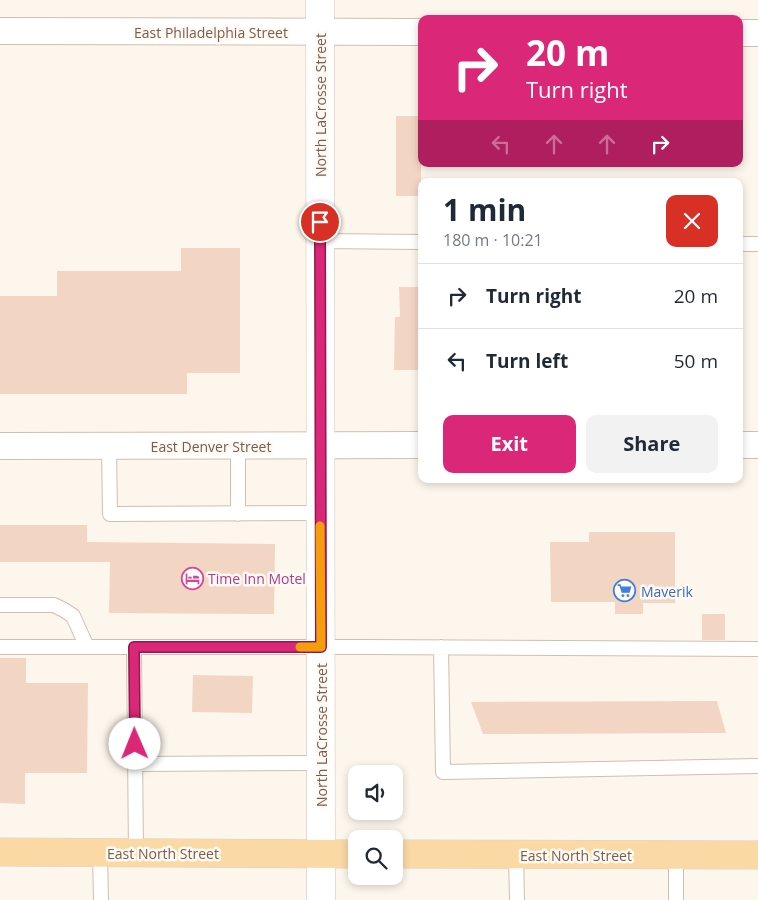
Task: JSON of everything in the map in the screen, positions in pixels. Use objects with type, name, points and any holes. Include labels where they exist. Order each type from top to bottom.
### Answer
[{"type":"main road","name":"North LaCrosse Street","points":[[320,0],[321,900]]},
{"type":"main road","name":"East North Street","points":[[0,852],[348,854]]},
{"type":"main road","name":"East North Street","points":[[403,854],[758,855]]},
{"type":"street","name":"East Philadelphia Street","points":[[0,32],[418,32]]},
{"type":"street","points":[[743,33],[758,33]]},
{"type":"street","name":"East Denver Street","points":[[0,446],[418,445]]},
{"type":"street","points":[[743,445],[758,445]]},
{"type":"lane","points":[[320,241],[418,242]]},
{"type":"lane","points":[[743,244],[758,244]]},
{"type":"lane","points":[[109,446],[110,514],[320,513]]},
{"type":"lane","points":[[238,446],[238,514]]},
{"type":"lane","points":[[0,606],[54,606],[64,610],[73,616],[87,647]]},
{"type":"lane","points":[[0,647],[758,649]]},
{"type":"lane","points":[[134,647],[136,853]]},
{"type":"lane","points":[[441,647],[443,772],[758,766]]},
{"type":"lane","points":[[136,764],[321,763]]},
{"type":"lane","points":[[100,852],[101,900]]},
{"type":"lane","points":[[516,854],[517,900]]},
{"type":"lane","points":[[676,855],[676,900]]},
{"type":"building","points":[[396,116],[418,116],[418,167],[421,167],[421,178],[418,178],[418,196],[396,196]]},
{"type":"building","points":[[181,248],[240,248],[240,373],[187,373],[187,394],[0,394],[0,296],[57,296],[57,271],[181,271]]},
{"type":"building","points":[[399,287],[418,287],[418,370],[394,370],[395,317],[400,317]]},
{"type":"building","name":"Time Inn Motel","points":[[0,525],[87,525],[87,542],[275,544],[274,614],[109,613],[110,562],[0,562]]},
{"type":"building","points":[[589,532],[675,532],[675,603],[643,603],[643,614],[615,614],[615,602],[551,602],[550,542],[589,542]]},
{"type":"building","points":[[702,614],[725,614],[725,640],[702,640]]},
{"type":"building","points":[[0,658],[26,658],[26,683],[88,683],[87,773],[25,773],[25,804],[0,803]]},
{"type":"building","points":[[193,675],[253,676],[252,713],[192,712]]},
{"type":"building","points":[[717,701],[726,733],[483,734],[471,702]]},
{"type":"slow traffic","points":[[300,647],[321,647],[320,526]]},
{"type":"place","name":"Time Inn Motel","points":[[192,578]]},
{"type":"place","name":"Maverik","points":[[625,591]]},
{"type":"route","points":[[135,744],[134,647],[321,647],[320,222]]}]
